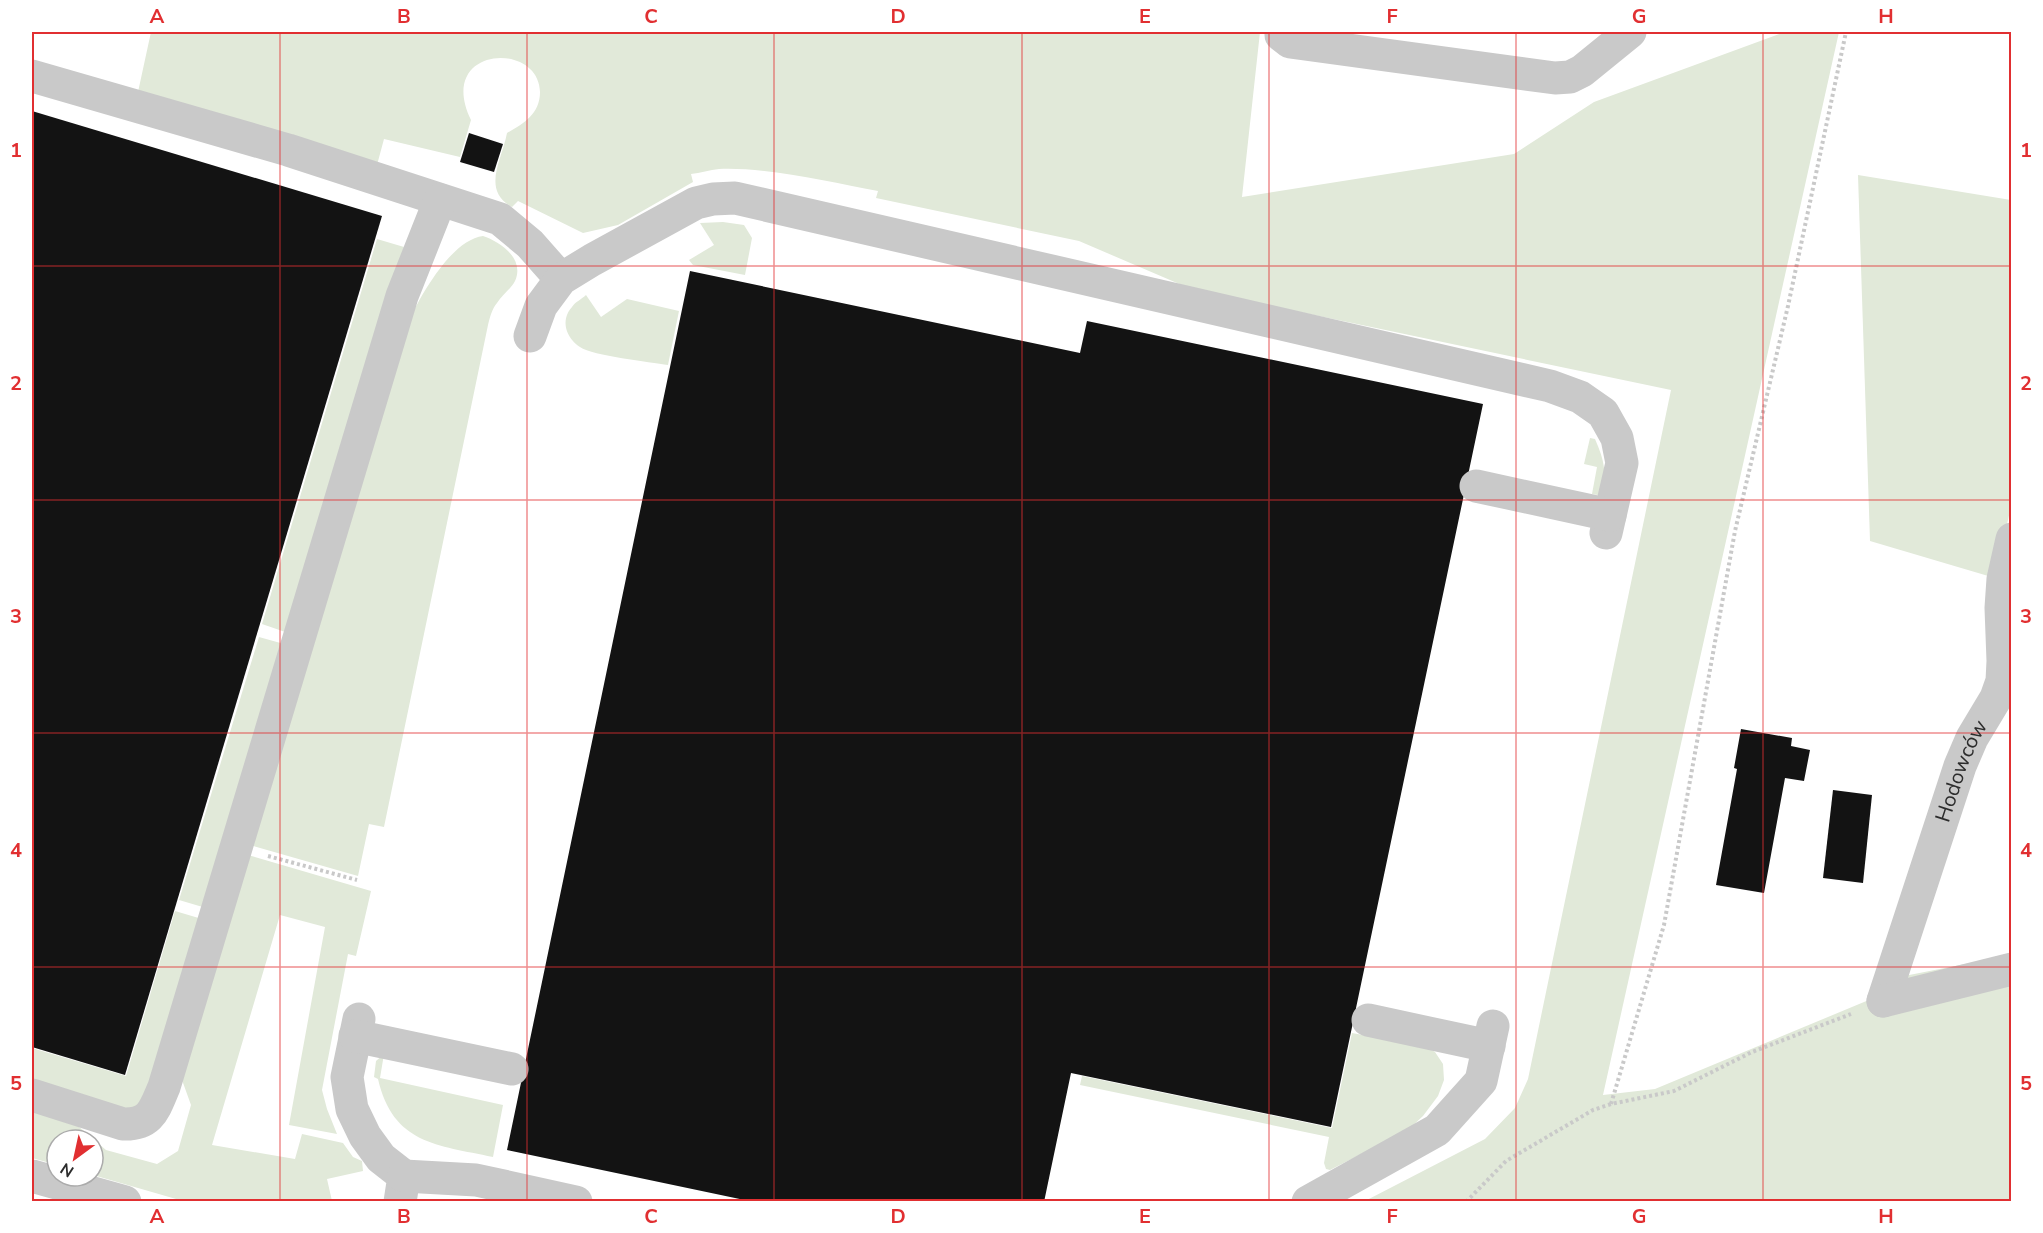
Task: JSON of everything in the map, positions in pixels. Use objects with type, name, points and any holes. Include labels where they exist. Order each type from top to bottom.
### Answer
[{"type":"street","points":[[1281,32],[1290,42],[1555,78],[1570,77],[1582,71],[1630,32]]},
{"type":"street","points":[[32,76],[288,150],[500,219],[530,244],[561,279]]},
{"type":"street","points":[[530,336],[542,306],[561,279],[696,203],[713,199],[735,198],[1550,386],[1580,397],[1603,413],[1617,438],[1622,463],[1608,524],[1476,486]]},
{"type":"street","points":[[32,1095],[123,1124],[137,1125],[148,1118],[157,1104],[164,1088],[402,296],[440,200]]},
{"type":"street","name":"Hodowców","points":[[1883,1001],[1960,766],[1972,738],[1996,698],[2002,681],[2003,579],[2012,539]]},
{"type":"street","points":[[1883,1001],[2012,969]]},
{"type":"street","points":[[1308,1202],[1437,1130],[1481,1081],[1491,1036],[1368,1020]]},
{"type":"street","points":[[512,1069],[357,1028],[346,1077],[352,1109],[365,1136],[402,1189],[431,1176],[476,1180],[576,1202]]},
{"type":"street","points":[[32,1176],[125,1202]]},
{"type":"path","points":[[1611,1104],[1664,925],[1735,531],[1790,295],[1846,32]]},
{"type":"path","points":[[237,847],[357,880]]},
{"type":"path","points":[[1466,1202],[1506,1161],[1593,1110],[1674,1091],[1752,1052],[1883,1001]]},
{"type":"green space","points":[[151,32],[1260,32],[1242,197],[1514,154],[1594,102],[1785,32],[1839,32],[1603,1095],[1655,1089],[1876,997],[1899,977],[2011,955],[2011,1201],[1365,1201],[1485,1139],[1515,1108],[1528,1079],[1671,390],[1184,286],[1079,241],[876,198],[878,191],[778,173],[719,169],[691,174],[693,182],[618,225],[583,233],[518,201],[512,207],[497,192],[496,174],[507,133],[530,117],[539,100],[540,92],[535,75],[524,64],[508,58],[492,59],[477,65],[466,77],[464,95],[471,120],[460,157],[384,139],[377,165],[138,92]]},
{"type":"green space","points":[[1858,175],[2011,200],[2012,502],[1995,578],[1870,541]]},
{"type":"green space","points":[[723,222],[744,225],[752,238],[745,275],[693,265],[689,260],[714,245],[700,223]]},
{"type":"green space","points":[[483,236],[497,242],[510,252],[517,266],[517,273],[515,281],[491,313],[384,827],[369,824],[358,876],[250,845],[410,318],[431,282],[450,257],[471,240]]},
{"type":"green space","points":[[377,239],[404,247],[288,633],[262,624]]},
{"type":"green space","points":[[586,295],[601,317],[627,299],[679,311],[668,365],[597,353],[575,343],[566,329],[566,317],[573,305]]},
{"type":"green space","points":[[1590,438],[1595,439],[1603,461],[1603,496],[1592,494],[1597,467],[1584,464]]},
{"type":"green space","points":[[259,637],[284,644],[206,908],[179,900]]},
{"type":"green space","points":[[248,855],[371,891],[356,956],[348,954],[322,1090],[337,1134],[289,1125],[325,927],[280,915],[212,1145],[295,1159],[302,1134],[343,1143],[353,1157],[362,1161],[363,1171],[327,1179],[332,1201],[183,1201],[105,1178],[105,1149],[157,1164],[178,1151],[191,1105],[182,1080]]},
{"type":"green space","points":[[175,911],[202,919],[146,1098],[134,1111],[32,1084],[32,1048],[126,1076]]},
{"type":"green space","points":[[1352,1033],[1424,1046],[1435,1052],[1443,1064],[1444,1080],[1438,1096],[1423,1116],[1408,1130],[1330,1170],[1326,1169],[1324,1163],[1329,1137],[1080,1085],[1082,1076],[1332,1128]]},
{"type":"green space","points":[[384,1054],[380,1078],[503,1105],[493,1157],[436,1144],[406,1129],[394,1117],[385,1101],[378,1079],[374,1077],[376,1061]]},
{"type":"green space","points":[[32,1108],[71,1120],[80,1128],[45,1128],[45,1162],[32,1158]]},
{"type":"building","points":[[32,111],[382,216],[125,1075],[32,1047]]},
{"type":"building","points":[[469,133],[503,144],[494,172],[460,162]]},
{"type":"building","points":[[690,271],[1080,353],[1087,321],[1483,404],[1331,1127],[1071,1073],[1044,1202],[754,1202],[507,1150]]},
{"type":"building","points":[[1741,729],[1792,738],[1791,746],[1810,750],[1804,781],[1785,778],[1764,893],[1716,885],[1737,769],[1734,768]]},
{"type":"building","points":[[1833,790],[1872,795],[1863,883],[1823,878]]}]
